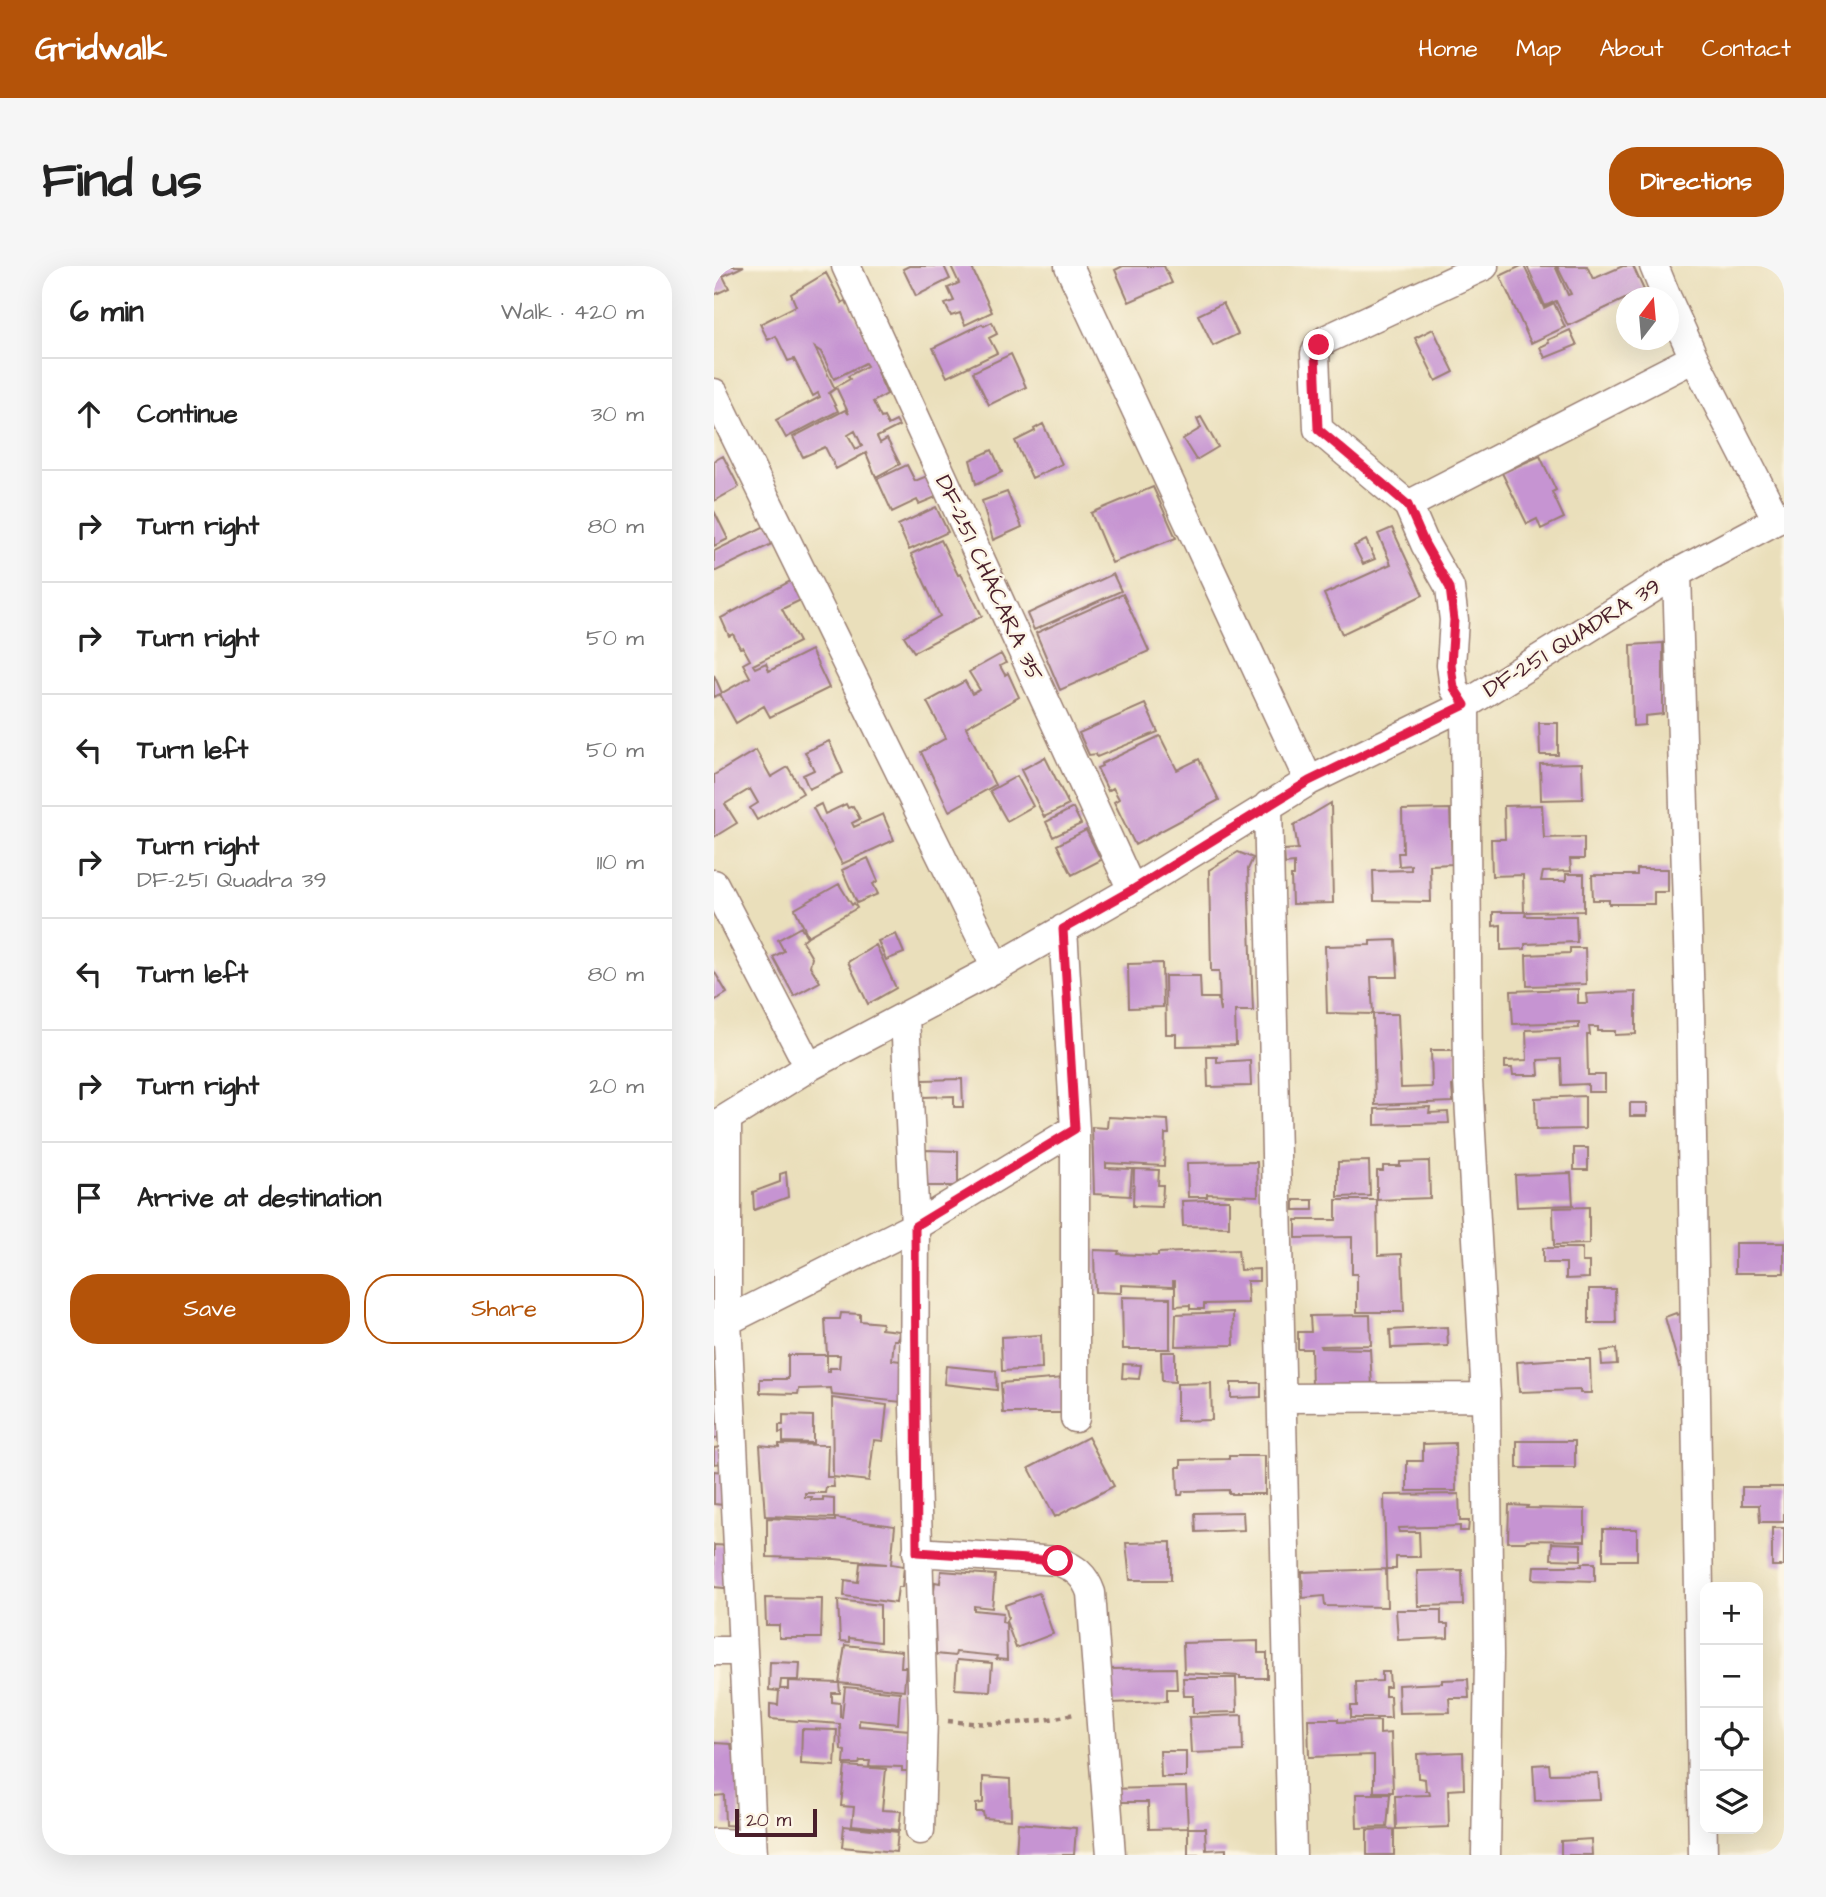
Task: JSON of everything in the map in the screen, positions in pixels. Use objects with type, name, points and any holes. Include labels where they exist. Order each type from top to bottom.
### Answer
[{"type":"street","name":"DF-251 CHÁCARA 35","points":[[846,266],[1132,890]]},
{"type":"street","points":[[1069,266],[1309,781]]},
{"type":"street","points":[[1484,266],[1327,339],[1319,345],[1315,354],[1318,429],[1408,505],[1425,544],[1450,588],[1454,620],[1451,665],[1454,688],[1465,705],[1468,1080],[1486,1397],[1489,1655],[1486,1855]]},
{"type":"street","points":[[1654,266],[1663,287]]},
{"type":"street","points":[[1679,324],[1694,358],[1781,518]]},
{"type":"street","points":[[1408,505],[1694,358]]},
{"type":"street","points":[[714,393],[996,968]]},
{"type":"street","name":"DF-251 QUADRA 39","points":[[720,1122],[809,1067],[996,968],[1132,890],[1309,781],[1465,705],[1677,573],[1781,518]]},
{"type":"street","points":[[1677,573],[1690,1007],[1703,1855]]},
{"type":"street","points":[[1268,805],[1292,1855]]},
{"type":"street","points":[[714,884],[809,1067]]},
{"type":"street","points":[[1063,929],[1075,1129],[1075,1418]]},
{"type":"street","points":[[905,1017],[915,1226],[917,1552],[923,1719],[920,1830]]},
{"type":"street","points":[[714,1843],[752,1849],[728,1651],[720,1122]]},
{"type":"street","points":[[721,1326],[915,1226],[1075,1129]]},
{"type":"street","points":[[1283,1398],[1486,1397]]},
{"type":"street","points":[[917,1552],[1058,1561],[1086,1578],[1091,1593],[1111,1855]]},
{"type":"path","points":[[923,1719],[972,1724],[1042,1721],[1100,1708]]},
{"type":"building","points":[[714,266],[744,266],[723,276],[729,288],[714,295]]},
{"type":"building","points":[[909,266],[944,266],[950,279],[916,296],[903,269]]},
{"type":"building","points":[[951,266],[971,266],[992,312],[965,325],[960,313],[951,316],[945,304],[954,301],[948,288],[959,283]]},
{"type":"building","points":[[1123,266],[1164,266],[1172,283],[1129,302],[1115,270]]},
{"type":"building","points":[[1524,266],[1544,308],[1554,303],[1565,327],[1531,343],[1500,276]]},
{"type":"building","points":[[1527,266],[1555,266],[1568,295],[1571,294],[1557,266],[1587,266],[1593,279],[1623,266],[1633,266],[1643,287],[1616,287],[1616,303],[1568,326],[1556,301],[1545,306]]},
{"type":"building","points":[[826,273],[842,303],[846,300],[883,369],[877,372],[887,394],[873,402],[888,425],[896,421],[899,426],[877,437],[880,443],[887,439],[900,464],[876,477],[866,453],[836,469],[825,447],[803,457],[793,437],[845,410],[849,414],[836,387],[850,379],[848,376],[867,366],[865,363],[834,379],[821,352],[815,348],[835,389],[829,393],[838,411],[786,438],[776,420],[820,397],[818,393],[813,396],[794,359],[788,361],[776,336],[768,340],[760,324],[796,306],[791,294]],"holes":[[[855,431],[862,446],[856,449],[848,435]]]},
{"type":"building","points":[[1223,303],[1238,334],[1213,346],[1198,315]]},
{"type":"building","points":[[992,322],[997,334],[989,338],[997,353],[947,377],[933,348],[982,324],[984,326]]},
{"type":"building","points":[[1433,329],[1454,372],[1436,381],[1415,338]]},
{"type":"building","points":[[1570,330],[1577,345],[1545,358],[1540,347],[1549,343],[1548,340]]},
{"type":"building","points":[[1011,354],[1026,387],[989,405],[973,372]]},
{"type":"building","points":[[1201,417],[1218,447],[1196,460],[1183,439],[1201,428],[1197,419]]},
{"type":"building","points":[[1043,424],[1062,464],[1032,478],[1015,441]]},
{"type":"building","points":[[992,450],[1002,472],[976,484],[970,460]]},
{"type":"building","points":[[723,456],[739,487],[714,501],[714,461]]},
{"type":"building","points":[[1540,456],[1556,490],[1552,492],[1564,518],[1541,529],[1537,519],[1527,524],[1502,473]]},
{"type":"building","points":[[907,465],[915,481],[927,476],[936,497],[919,504],[917,500],[892,512],[877,479]]},
{"type":"building","points":[[1153,487],[1176,538],[1112,563],[1091,513]]},
{"type":"building","points":[[1007,492],[1022,527],[993,540],[982,501]]},
{"type":"building","points":[[936,507],[948,532],[909,550],[898,525]]},
{"type":"building","points":[[714,511],[728,539],[714,546]]},
{"type":"building","points":[[771,523],[780,540],[714,572],[714,551]]},
{"type":"building","points":[[1392,528],[1423,595],[1342,634],[1324,594],[1391,564],[1378,534]]},
{"type":"building","points":[[941,540],[982,616],[914,652],[904,636],[940,616],[911,554]]},
{"type":"building","points":[[1366,540],[1375,559],[1363,564],[1354,546]]},
{"type":"building","points":[[1113,574],[1121,591],[1034,630],[1027,614]]},
{"type":"building","points":[[798,577],[809,596],[782,609],[799,642],[753,665],[755,668],[766,663],[769,671],[811,650],[829,688],[770,717],[764,706],[736,723],[720,694],[714,697],[714,675],[722,693],[750,677],[743,664],[750,660],[733,634],[729,636],[721,618]]},
{"type":"building","points":[[1123,594],[1149,651],[1060,690],[1036,633]]},
{"type":"building","points":[[1663,643],[1663,714],[1645,716],[1645,725],[1633,726],[1631,645]]},
{"type":"building","points":[[1001,654],[1006,663],[1000,666],[1005,675],[1008,673],[1019,697],[966,727],[995,785],[949,811],[921,752],[946,738],[927,702],[965,681],[972,694],[980,690],[969,672]]},
{"type":"building","points":[[1145,704],[1158,732],[1097,757],[1096,754],[1089,755],[1079,733]]},
{"type":"building","points":[[1539,723],[1558,723],[1558,755],[1540,755]]},
{"type":"building","points":[[1160,736],[1177,770],[1199,759],[1219,800],[1135,845],[1114,802],[1119,799],[1113,788],[1108,791],[1097,768]]},
{"type":"building","points":[[829,741],[843,773],[809,789],[803,775],[814,770],[805,752]]},
{"type":"building","points":[[756,750],[771,777],[788,767],[803,793],[757,820],[750,808],[758,803],[750,789],[725,804],[737,823],[714,837],[714,775]]},
{"type":"building","points":[[1045,757],[1069,805],[1044,817],[1021,770]]},
{"type":"building","points":[[1582,763],[1583,799],[1541,800],[1540,764]]},
{"type":"building","points":[[1017,776],[1033,806],[1007,821],[990,791]]},
{"type":"building","points":[[1331,803],[1333,903],[1292,904],[1291,876],[1294,876],[1294,863],[1285,864],[1284,850],[1298,849],[1294,825]]},
{"type":"building","points":[[821,804],[825,814],[846,804],[848,808],[853,806],[860,819],[852,823],[854,827],[883,814],[894,840],[842,864],[813,808]]},
{"type":"building","points":[[1542,805],[1544,838],[1584,837],[1584,859],[1570,859],[1571,871],[1543,872],[1541,881],[1566,881],[1566,874],[1584,874],[1584,911],[1526,912],[1525,916],[1576,916],[1577,942],[1525,944],[1525,949],[1501,950],[1501,925],[1493,926],[1493,912],[1524,912],[1523,875],[1492,876],[1491,839],[1505,839],[1504,806]]},
{"type":"building","points":[[1073,808],[1081,824],[1053,837],[1046,822]]},
{"type":"building","points":[[1450,809],[1452,864],[1430,865],[1431,902],[1374,901],[1373,871],[1411,870],[1411,865],[1399,866],[1398,853],[1403,853],[1402,810]]},
{"type":"building","points":[[1086,830],[1101,860],[1072,875],[1057,845]]},
{"type":"building","points":[[1238,852],[1253,858],[1248,869],[1253,1011],[1235,1011],[1236,1045],[1176,1046],[1176,1034],[1166,1034],[1165,976],[1200,976],[1201,998],[1218,998],[1220,1012],[1219,971],[1211,971],[1209,870]]},
{"type":"building","points":[[868,858],[878,881],[873,884],[878,894],[857,903],[842,870]]},
{"type":"building","points":[[1637,869],[1668,869],[1668,892],[1654,892],[1654,904],[1609,904],[1609,900],[1593,900],[1592,875],[1637,875]]},
{"type":"building","points":[[839,884],[852,905],[854,903],[857,908],[808,936],[795,909]]},
{"type":"building","points":[[801,927],[807,937],[802,941],[812,958],[810,966],[820,982],[794,996],[773,957],[784,951],[778,940]]},
{"type":"building","points":[[896,934],[904,953],[886,960],[878,941]]},
{"type":"building","points":[[1396,940],[1398,977],[1371,977],[1373,1014],[1327,1013],[1325,946],[1370,945],[1370,941]]},
{"type":"building","points":[[876,945],[896,988],[868,1004],[848,962]]},
{"type":"building","points":[[1570,948],[1585,948],[1586,984],[1527,986],[1526,955],[1570,953]]},
{"type":"building","points":[[1162,963],[1163,1007],[1129,1008],[1128,964]]},
{"type":"building","points":[[714,971],[727,993],[714,1001]]},
{"type":"building","points":[[1578,989],[1578,1003],[1587,1003],[1586,994],[1636,992],[1636,1034],[1615,1035],[1615,1031],[1598,1031],[1598,1027],[1589,1027],[1588,1075],[1605,1075],[1605,1092],[1588,1092],[1588,1084],[1562,1085],[1561,1059],[1538,1060],[1539,1075],[1513,1075],[1512,1068],[1505,1068],[1505,1061],[1527,1060],[1526,1030],[1579,1028],[1579,1022],[1513,1024],[1511,991]]},
{"type":"building","points":[[1373,1014],[1398,1014],[1401,1088],[1432,1087],[1431,1050],[1457,1050],[1458,1086],[1452,1086],[1453,1102],[1375,1105]]},
{"type":"building","points":[[1207,1057],[1217,1057],[1217,1062],[1250,1060],[1251,1086],[1208,1087]]},
{"type":"building","points":[[962,1079],[963,1107],[954,1107],[954,1096],[923,1097],[923,1080]]},
{"type":"building","points":[[1585,1096],[1585,1129],[1536,1130],[1535,1098]]},
{"type":"building","points":[[1630,1103],[1647,1103],[1647,1116],[1630,1116]]},
{"type":"building","points":[[1430,1107],[1429,1113],[1448,1112],[1449,1123],[1375,1125],[1375,1109]]},
{"type":"building","points":[[1108,1117],[1168,1120],[1169,1134],[1165,1134],[1164,1166],[1106,1163],[1106,1168],[1132,1169],[1130,1196],[1094,1194],[1092,1127],[1107,1128]]},
{"type":"building","points":[[1574,1148],[1588,1148],[1588,1170],[1574,1170]]},
{"type":"building","points":[[925,1150],[958,1151],[958,1186],[925,1186]]},
{"type":"building","points":[[1369,1161],[1370,1196],[1338,1197],[1338,1162]]},
{"type":"building","points":[[1429,1161],[1430,1198],[1377,1200],[1377,1171],[1383,1171],[1383,1166],[1400,1166],[1400,1162]]},
{"type":"building","points":[[1257,1162],[1258,1196],[1207,1194],[1207,1197],[1188,1197],[1187,1163]]},
{"type":"building","points":[[1134,1169],[1159,1170],[1158,1185],[1163,1185],[1162,1207],[1133,1206]]},
{"type":"building","points":[[786,1172],[788,1197],[754,1210],[753,1192],[780,1182],[780,1174]]},
{"type":"building","points":[[1571,1173],[1573,1205],[1517,1207],[1515,1175]]},
{"type":"building","points":[[1229,1200],[1229,1227],[1183,1226],[1182,1201]]},
{"type":"building","points":[[1294,1200],[1313,1200],[1313,1210],[1294,1210]]},
{"type":"building","points":[[1336,1200],[1377,1200],[1378,1255],[1402,1254],[1404,1312],[1357,1312],[1357,1274],[1352,1274],[1352,1237],[1296,1238],[1296,1220],[1336,1220]]},
{"type":"building","points":[[1589,1207],[1589,1244],[1554,1245],[1553,1208]]},
{"type":"building","points":[[1735,1243],[1784,1243],[1784,1273],[1735,1273]]},
{"type":"building","points":[[1543,1248],[1582,1248],[1582,1262],[1589,1262],[1589,1278],[1566,1279],[1566,1263],[1543,1263]]},
{"type":"building","points":[[1094,1250],[1158,1256],[1158,1253],[1238,1250],[1240,1270],[1259,1269],[1259,1281],[1247,1281],[1248,1303],[1204,1304],[1204,1309],[1190,1309],[1190,1305],[1175,1306],[1175,1281],[1173,1287],[1121,1285],[1121,1293],[1095,1292]]},
{"type":"building","points":[[1589,1289],[1615,1289],[1616,1323],[1589,1323]]},
{"type":"building","points":[[1122,1297],[1170,1298],[1170,1349],[1123,1349]]},
{"type":"building","points":[[1690,1308],[1707,1329],[1709,1338],[1699,1341],[1704,1359],[1679,1367],[1665,1317],[1680,1314]]},
{"type":"building","points":[[1233,1312],[1234,1345],[1175,1346],[1176,1314]]},
{"type":"building","points":[[841,1313],[860,1314],[860,1321],[882,1323],[881,1329],[899,1331],[898,1340],[894,1340],[892,1360],[900,1361],[902,1402],[832,1395],[831,1388],[799,1389],[798,1394],[760,1393],[760,1379],[788,1379],[788,1355],[827,1355],[825,1319],[840,1319]],"holes":[[[827,1355],[840,1355],[839,1368],[830,1368],[830,1372],[827,1372]]]},
{"type":"building","points":[[1370,1315],[1371,1345],[1320,1346],[1370,1349],[1372,1386],[1312,1386],[1311,1349],[1298,1349],[1298,1332],[1311,1332],[1310,1316]]},
{"type":"building","points":[[1447,1327],[1448,1346],[1391,1348],[1390,1330]]},
{"type":"building","points":[[1041,1335],[1042,1369],[1002,1371],[1001,1337]]},
{"type":"building","points":[[1616,1349],[1617,1364],[1602,1365],[1601,1351]]},
{"type":"building","points":[[1161,1352],[1175,1352],[1175,1382],[1162,1381]]},
{"type":"building","points":[[1590,1359],[1591,1393],[1580,1393],[1580,1390],[1519,1392],[1517,1362]]},
{"type":"building","points":[[1123,1364],[1141,1365],[1139,1379],[1122,1378]]},
{"type":"building","points":[[946,1366],[996,1371],[997,1390],[944,1384]]},
{"type":"building","points":[[1064,1378],[1069,1413],[1003,1413],[1001,1383]]},
{"type":"building","points":[[1211,1383],[1212,1420],[1177,1421],[1177,1384]]},
{"type":"building","points":[[1231,1383],[1261,1383],[1261,1397],[1231,1398]]},
{"type":"building","points":[[832,1398],[887,1405],[883,1441],[874,1440],[869,1481],[833,1477]]},
{"type":"building","points":[[714,1401],[730,1428],[714,1440]]},
{"type":"building","points":[[783,1415],[813,1416],[813,1443],[783,1442],[783,1432],[779,1433],[779,1425],[783,1425]]},
{"type":"building","points":[[1088,1437],[1114,1486],[1055,1517],[1029,1468]]},
{"type":"building","points":[[1517,1441],[1575,1441],[1575,1468],[1517,1468]]},
{"type":"building","points":[[1455,1443],[1456,1491],[1407,1491],[1407,1461],[1423,1461],[1423,1444]]},
{"type":"building","points":[[779,1444],[828,1445],[827,1477],[833,1477],[834,1487],[826,1487],[825,1493],[805,1493],[805,1497],[812,1497],[811,1500],[834,1498],[834,1518],[765,1516],[760,1445],[779,1447]]},
{"type":"building","points":[[729,1446],[731,1462],[714,1464],[714,1448]]},
{"type":"building","points":[[1229,1456],[1265,1456],[1265,1494],[1229,1494],[1229,1490],[1183,1491],[1182,1495],[1178,1495],[1177,1467],[1181,1467],[1181,1460],[1229,1459]]},
{"type":"building","points":[[714,1471],[734,1473],[734,1506],[714,1504]]},
{"type":"building","points":[[1742,1487],[1784,1487],[1784,1522],[1760,1522],[1759,1505],[1742,1505]]},
{"type":"building","points":[[1459,1494],[1460,1521],[1469,1521],[1468,1531],[1460,1531],[1460,1526],[1398,1528],[1399,1532],[1419,1532],[1420,1557],[1396,1557],[1396,1569],[1386,1569],[1384,1495]]},
{"type":"building","points":[[1509,1505],[1585,1509],[1585,1541],[1508,1542]]},
{"type":"building","points":[[1243,1512],[1244,1530],[1196,1532],[1195,1513]]},
{"type":"building","points":[[767,1518],[835,1521],[835,1518],[895,1526],[891,1564],[904,1566],[902,1587],[898,1587],[896,1603],[844,1596],[845,1580],[858,1582],[860,1563],[887,1564],[767,1557]]},
{"type":"building","points":[[1772,1528],[1784,1528],[1784,1566],[1772,1566]]},
{"type":"building","points":[[1603,1529],[1637,1529],[1637,1560],[1603,1560]]},
{"type":"building","points":[[1171,1542],[1171,1580],[1130,1580],[1126,1543]]},
{"type":"building","points":[[1552,1543],[1581,1544],[1581,1560],[1551,1559]]},
{"type":"building","points":[[714,1545],[733,1546],[734,1589],[714,1587]]},
{"type":"building","points":[[1582,1563],[1595,1563],[1595,1581],[1533,1579],[1534,1566],[1582,1566]]},
{"type":"building","points":[[1386,1569],[1387,1607],[1325,1606],[1324,1596],[1303,1598],[1302,1572]]},
{"type":"building","points":[[1462,1570],[1463,1605],[1418,1606],[1417,1571]]},
{"type":"building","points":[[941,1571],[995,1575],[992,1608],[974,1606],[974,1610],[1003,1613],[1002,1622],[1006,1623],[1007,1660],[996,1659],[997,1656],[956,1652],[955,1656],[936,1654],[934,1590],[935,1582],[940,1583]]},
{"type":"building","points":[[1039,1593],[1053,1634],[1016,1648],[1006,1621],[1008,1617],[1005,1605]]},
{"type":"building","points":[[765,1598],[822,1599],[821,1638],[779,1638],[779,1625],[766,1625]]},
{"type":"building","points":[[838,1600],[880,1605],[880,1642],[849,1638],[849,1642],[840,1641]]},
{"type":"building","points":[[1396,1610],[1441,1610],[1441,1624],[1448,1624],[1448,1638],[1398,1640]]},
{"type":"building","points":[[1258,1641],[1258,1653],[1267,1653],[1267,1678],[1184,1673],[1183,1643]]},
{"type":"building","points":[[845,1645],[902,1651],[901,1667],[906,1667],[904,1690],[839,1683]]},
{"type":"building","points":[[957,1660],[992,1663],[990,1691],[955,1689]]},
{"type":"building","points":[[770,1662],[800,1663],[799,1680],[781,1680],[780,1689],[788,1689],[788,1681],[839,1683],[840,1693],[832,1693],[832,1702],[840,1703],[840,1717],[845,1687],[900,1692],[898,1724],[859,1720],[859,1726],[910,1730],[911,1771],[902,1771],[902,1767],[869,1766],[870,1761],[844,1764],[845,1751],[841,1750],[840,1724],[770,1719],[770,1704],[778,1705],[779,1691],[769,1690]]},
{"type":"building","points":[[1176,1668],[1177,1689],[1167,1689],[1167,1701],[1110,1703],[1110,1669]]},
{"type":"building","points":[[1382,1672],[1389,1672],[1390,1687],[1385,1687],[1385,1696],[1390,1696],[1391,1718],[1351,1718],[1351,1706],[1357,1706],[1356,1682],[1382,1681]]},
{"type":"building","points":[[1183,1678],[1236,1678],[1237,1712],[1193,1713],[1193,1696],[1184,1696]]},
{"type":"building","points":[[1468,1679],[1469,1698],[1449,1698],[1450,1712],[1399,1713],[1398,1685]]},
{"type":"building","points":[[1242,1715],[1243,1751],[1191,1753],[1189,1717]]},
{"type":"building","points":[[1308,1719],[1338,1719],[1338,1722],[1380,1721],[1380,1734],[1391,1733],[1393,1792],[1374,1792],[1374,1755],[1309,1757]]},
{"type":"building","points":[[802,1729],[837,1730],[835,1766],[801,1764]]},
{"type":"building","points":[[714,1743],[731,1744],[732,1750],[738,1750],[740,1826],[725,1825],[724,1795],[714,1796]]},
{"type":"building","points":[[1160,1751],[1186,1751],[1186,1777],[1161,1777]]},
{"type":"building","points":[[1463,1752],[1464,1789],[1448,1790],[1449,1827],[1396,1829],[1395,1796],[1430,1795],[1429,1791],[1426,1791],[1425,1779],[1418,1778],[1417,1754]]},
{"type":"building","points":[[1549,1764],[1550,1774],[1598,1773],[1600,1799],[1535,1801],[1533,1765]]},
{"type":"building","points":[[845,1766],[886,1769],[882,1810],[901,1811],[899,1830],[852,1825],[854,1807],[841,1806]]},
{"type":"building","points":[[983,1777],[1010,1779],[1011,1820],[984,1818],[983,1812],[976,1812],[976,1804],[983,1803]]},
{"type":"building","points":[[1186,1787],[1188,1828],[1149,1829],[1148,1802],[1109,1802],[1108,1789]]},
{"type":"building","points":[[1356,1794],[1390,1794],[1387,1827],[1357,1828]]},
{"type":"building","points":[[1018,1823],[1076,1828],[1074,1855],[1016,1855]]},
{"type":"building","points":[[844,1826],[898,1832],[896,1852],[842,1847]]},
{"type":"building","points":[[1188,1828],[1205,1828],[1206,1850],[1226,1849],[1226,1855],[1188,1855]]},
{"type":"building","points":[[1394,1829],[1394,1855],[1367,1855],[1367,1830]]},
{"type":"building","points":[[1591,1839],[1592,1855],[1561,1855],[1561,1841]]},
{"type":"route","points":[[1058,1561],[917,1552],[914,1407],[915,1226],[1075,1129],[1063,929],[1132,890],[1309,781],[1465,705],[1454,688],[1451,665],[1454,620],[1450,588],[1425,544],[1408,505],[1318,429],[1315,354],[1319,345]]}]
